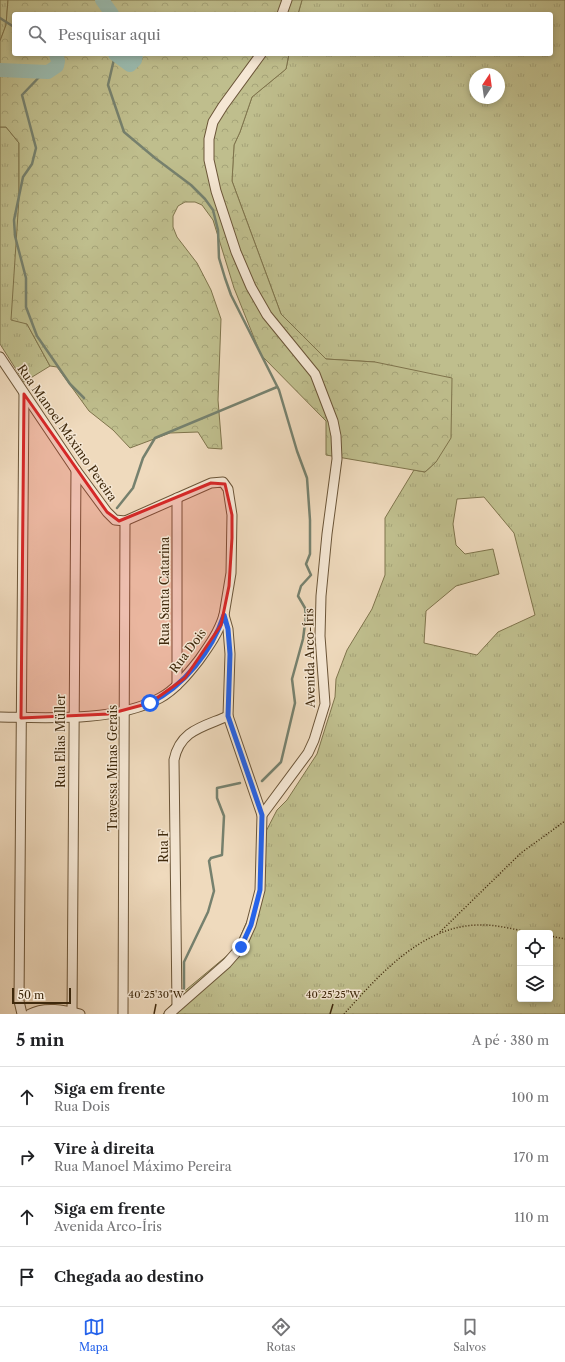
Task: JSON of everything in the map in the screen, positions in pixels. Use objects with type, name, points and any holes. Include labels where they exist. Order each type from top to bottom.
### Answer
[{"type":"street","points":[[283,12],[287,0]]},
{"type":"street","name":"Avenida Arco-Íris","points":[[260,56],[222,106],[213,122],[209,139],[209,160],[216,191],[236,252],[251,287],[267,315],[315,374],[333,421],[336,436],[337,459],[327,534],[321,596],[320,636],[325,704],[314,740],[308,753],[262,815]]},
{"type":"street","name":"Rua Manoel Máximo Pereira","points":[[0,357],[76,470],[110,516],[119,521],[125,521]]},
{"type":"street","points":[[22,1014],[19,1001],[24,394]]},
{"type":"street","name":"Rua Elias Müller","points":[[76,470],[73,716],[76,1013]]},
{"type":"street","points":[[125,521],[218,482],[222,482],[228,489],[232,515],[231,573],[224,615],[228,629],[230,654],[228,716],[262,815],[260,890],[248,933],[241,947],[232,958],[169,1014]]},
{"type":"street","name":"Rua Santa Catarina","points":[[177,498],[177,685]]},
{"type":"street","name":"Travessa Minas Gerais","points":[[124,1014],[125,521]]},
{"type":"street","name":"Rua Dois","points":[[0,717],[21,718],[96,716],[125,712],[161,697],[177,685],[192,669],[216,635],[224,615]]},
{"type":"street","name":"Rua F","points":[[177,1006],[174,760],[176,749],[183,738],[193,731],[228,716]]},
{"type":"street","points":[[30,1014],[45,1010],[76,1013]]},
{"type":"path","points":[[439,933],[521,853],[565,821]]},
{"type":"path","points":[[344,1014],[364,991],[409,951],[423,941],[439,933],[477,925],[497,926],[518,930]]},
{"type":"path","points":[[553,937],[565,939]]},
{"type":"highlighted area","points":[[24,394],[107,512],[119,521],[211,483],[225,484],[232,515],[232,538],[229,586],[221,625],[185,678],[150,703],[109,714],[21,718]]},
{"type":"green space","points":[[0,0],[8,0],[6,25],[0,41]]},
{"type":"green space","points":[[8,0],[302,0],[299,12],[12,12],[12,56],[289,56],[286,69],[252,97],[234,145],[232,181],[281,314],[326,359],[375,362],[452,378],[451,438],[436,462],[425,472],[326,455],[326,421],[261,355],[234,288],[213,220],[202,205],[195,202],[185,202],[178,206],[173,216],[173,227],[177,237],[197,263],[211,290],[221,319],[218,400],[222,449],[208,448],[198,432],[170,433],[130,448],[113,430],[89,411],[57,367],[50,366],[27,324],[11,320],[19,198],[19,143],[6,127],[0,127],[0,41],[6,25]]},
{"type":"green space","points":[[302,0],[565,0],[565,1014],[163,1014],[181,994],[235,949],[257,898],[262,839],[277,810],[287,800],[317,754],[335,697],[336,679],[347,650],[372,609],[385,575],[385,518],[414,470],[425,472],[436,462],[375,362],[326,359],[281,314],[232,181],[234,145],[252,97],[286,69],[289,56],[553,56],[553,12],[299,12]],"holes":[[[484,497],[514,533],[535,615],[498,632],[477,655],[424,643],[426,611],[456,586],[499,574],[493,549],[465,554],[456,545],[453,524],[457,499]]]},
{"type":"green space","points":[[0,127],[6,127],[19,143],[19,198],[27,324],[50,366],[24,382],[0,344]]},
{"type":"waterway","points":[[102,0],[111,12]]},
{"type":"waterway","points":[[0,18],[12,26]]},
{"type":"waterway","points":[[0,70],[48,72],[57,66],[58,61],[57,56]]},
{"type":"waterway","points":[[115,56],[108,85],[124,132],[191,185],[205,199],[213,210],[218,230],[219,258],[225,278],[231,295],[279,390],[297,451],[307,478],[310,520],[310,554],[306,564],[311,575],[301,586],[298,596],[305,608],[306,616],[303,639],[292,679],[295,703],[281,762],[262,781]]},
{"type":"waterway","points":[[118,56],[130,65],[135,60],[136,56]]},
{"type":"waterway","points":[[44,72],[22,95],[36,148],[32,164],[23,177],[14,220],[15,236],[26,278],[26,307],[37,336],[70,384],[84,398]]},
{"type":"waterway","points":[[117,508],[133,488],[143,458],[155,438],[277,387]]},
{"type":"waterway","points":[[181,999],[184,988],[184,962],[208,912],[214,891],[209,861],[211,858],[222,855],[224,816],[217,798],[217,788],[240,783]]},
{"type":"route","points":[[150,703],[161,697],[185,678],[216,635],[224,615],[230,642],[227,708],[228,716],[262,815],[260,890],[251,925],[241,947]]}]
